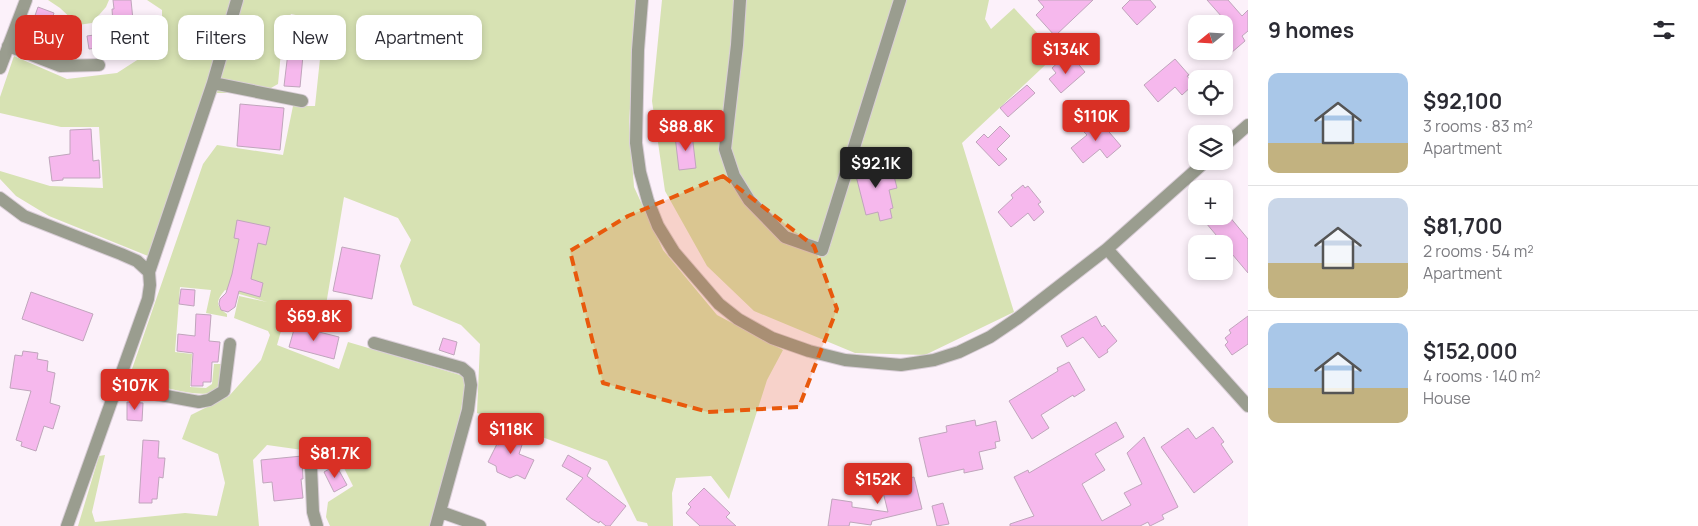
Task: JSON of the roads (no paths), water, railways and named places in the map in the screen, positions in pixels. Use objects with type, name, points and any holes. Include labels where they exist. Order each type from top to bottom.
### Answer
[{"type":"street","points":[[0,68],[26,0]]},
{"type":"street","points":[[67,526],[148,299],[149,272],[213,83],[237,0]]},
{"type":"street","points":[[642,0],[638,50],[636,143],[640,172],[648,201],[658,226],[674,252],[708,292],[738,320],[772,338],[809,352],[845,360],[902,365],[934,360],[959,352],[990,337],[1018,318],[1107,248],[1196,170]]},
{"type":"street","points":[[740,0],[737,45],[725,149],[734,176],[749,200],[785,237],[822,250],[900,0]]},
{"type":"street","points":[[8,46],[60,66],[99,65]]},
{"type":"street","points":[[213,83],[302,101]]},
{"type":"street","points":[[1233,138],[1248,125]]},
{"type":"street","points":[[0,198],[24,216],[129,257],[137,261],[149,272]]},
{"type":"street","points":[[1107,248],[1248,406]]},
{"type":"street","points":[[374,343],[462,368],[469,374],[471,384],[468,410],[436,526]]},
{"type":"street","points":[[117,386],[199,402],[209,400],[224,391],[230,344]]},
{"type":"street","points":[[311,467],[313,512],[317,526]]},
{"type":"street","points":[[441,512],[480,526]]}]
